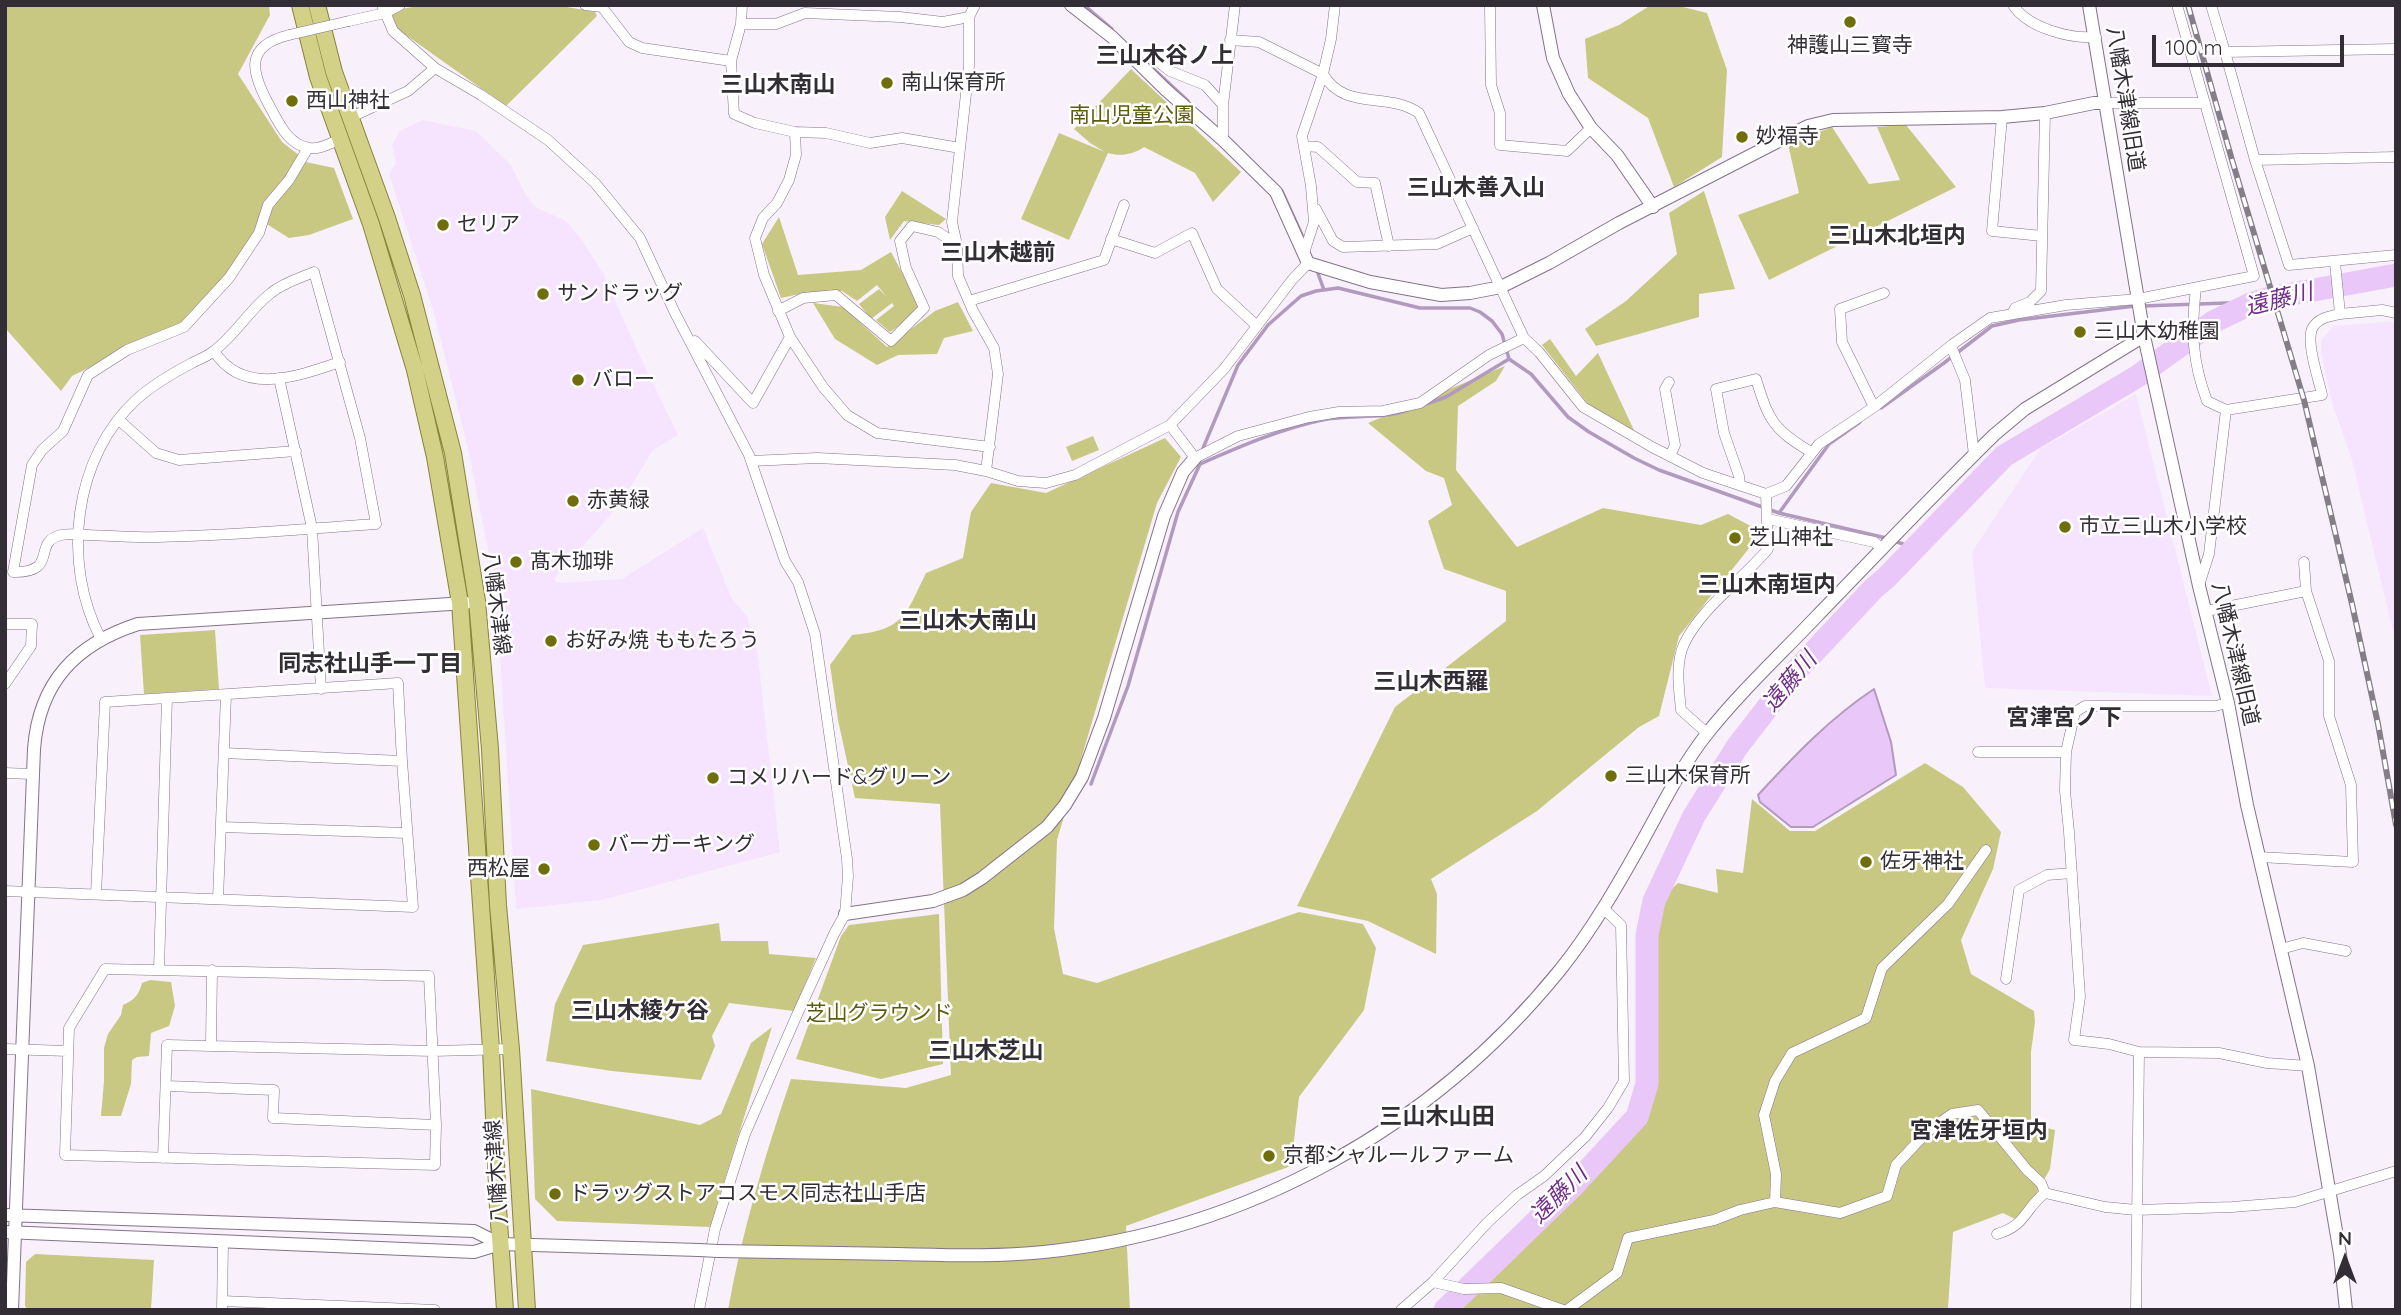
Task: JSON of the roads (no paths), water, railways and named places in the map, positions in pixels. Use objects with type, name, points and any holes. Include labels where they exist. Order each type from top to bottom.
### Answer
[{"type":"main road","name":"八幡木津線","points":[[300,5],[318,77],[371,224],[415,370],[435,457],[460,603],[491,1049],[505,1310]]},
{"type":"main road","name":"八幡木津線","points":[[317,5],[334,72],[412,295],[453,453],[477,601],[490,749],[498,905],[511,1049],[527,1310]]},
{"type":"street","points":[[400,5],[349,21],[274,39],[258,52],[254,61],[254,73],[287,138],[308,148],[325,146],[340,139],[349,117],[408,91],[435,68]]},
{"type":"street","points":[[585,5],[602,7],[629,42],[642,48],[731,61]]},
{"type":"street","points":[[742,5],[741,24],[731,61],[734,114],[755,123],[795,132],[825,133],[870,143],[902,138],[960,148]]},
{"type":"street","points":[[975,5],[969,17],[969,66],[952,222],[957,246],[958,276],[994,348],[998,373],[986,471]]},
{"type":"street","points":[[1071,5],[1112,37],[1276,192],[1306,258],[1370,282],[1441,295],[1501,287],[1808,126],[1832,120],[2002,117],[2045,113],[2094,103],[2205,103]]},
{"type":"street","points":[[1223,140],[1223,105],[1235,5]]},
{"type":"street","points":[[751,461],[817,458],[956,465],[1018,481],[1046,483],[1075,475],[1170,425],[1224,369],[1306,258],[1314,222],[1302,136],[1323,74],[1335,5]]},
{"type":"street","points":[[1490,5],[1491,85],[1500,113],[1500,145],[1566,150],[1591,128]]},
{"type":"street","points":[[1543,5],[1553,58],[1570,94],[1591,128],[1617,155],[1653,207]]},
{"type":"street","points":[[2013,5],[2018,12],[2052,32],[2082,38],[2096,37]]},
{"type":"street","name":"八幡木津線旧道","points":[[2090,5],[2147,352],[2308,1066],[2330,1189],[2346,1310]]},
{"type":"street","points":[[1766,497],[1786,486],[1819,443],[1874,407],[1990,318],[2066,305],[2138,299],[2254,276],[2177,5]]},
{"type":"street","points":[[2211,5],[2255,160],[2289,265],[2396,255]]},
{"type":"street","points":[[384,9],[393,31],[435,68],[548,140],[595,183],[640,238],[751,461],[785,561],[798,582],[815,634],[847,859],[845,915],[796,1017],[745,1134],[715,1229],[699,1310]]},
{"type":"street","points":[[741,24],[776,24],[805,13],[900,17],[943,22],[969,17]]},
{"type":"street","points":[[1230,40],[1259,42],[1323,74],[1327,82],[1346,97],[1397,103],[1419,113],[1524,338],[1539,352],[1583,407],[1703,473],[1766,497]]},
{"type":"street","points":[[2225,52],[2396,49]]},
{"type":"street","points":[[1152,57],[1170,71],[1205,85],[1223,105]]},
{"type":"street","points":[[2012,314],[2015,308],[2030,302],[2041,291],[2045,113]]},
{"type":"street","points":[[2002,117],[1992,231],[2042,236]]},
{"type":"street","points":[[795,132],[796,155],[789,180],[777,203],[763,218],[755,238],[764,275],[790,337],[823,387],[847,415],[877,433],[990,447]]},
{"type":"street","points":[[1304,146],[1318,147],[1357,182],[1375,183],[1388,246]]},
{"type":"street","points":[[101,639],[94,627],[81,584],[78,535],[87,481],[102,447],[118,420],[138,398],[167,377],[214,351],[271,292],[314,272],[360,438],[376,524],[157,537],[78,535],[64,534],[49,541],[42,562],[36,569],[13,572],[36,457],[63,431],[88,375],[127,351],[184,327],[229,278],[258,233],[268,205],[289,180],[308,148]]},
{"type":"street","points":[[2255,160],[2396,157]]},
{"type":"street","points":[[1313,202],[1333,241],[1343,247],[1437,244],[1473,228]]},
{"type":"street","points":[[969,301],[1104,260],[1124,205]]},
{"type":"street","points":[[778,311],[803,298],[836,295],[891,341],[924,308],[906,268],[900,241],[912,226],[938,232],[957,246]]},
{"type":"street","points":[[1111,239],[1155,253],[1192,233],[1217,289],[1257,326]]},
{"type":"street","points":[[2335,262],[2340,314]]},
{"type":"street","points":[[2196,288],[2192,323],[2193,350],[2199,380],[2207,401],[2226,410],[2322,395],[2311,344],[2312,329],[2323,318],[2340,314],[2382,310],[2396,313]]},
{"type":"street","points":[[1874,407],[1842,342],[1840,309],[1884,293]]},
{"type":"street","points":[[686,331],[753,403],[790,337]]},
{"type":"street","points":[[10,1232],[474,1252],[500,1244],[523,1244],[718,1251],[988,1255],[1044,1252],[1111,1242],[1167,1229],[1232,1209],[1330,1164],[1402,1119],[1482,1054],[1561,968],[1604,908],[1674,784],[1708,734],[1741,694],[1994,435],[2025,409],[2144,336]]},
{"type":"street","points":[[845,915],[924,903],[949,897],[963,890],[1047,827],[1065,805],[1082,777],[1104,718],[1164,516],[1183,472],[1195,458],[1238,436],[1309,417],[1339,412],[1383,411],[1419,403],[1489,355],[1524,338]]},
{"type":"street","points":[[1951,346],[1965,380],[1974,455]]},
{"type":"street","points":[[214,351],[226,366],[238,375],[255,379],[305,373],[340,362]]},
{"type":"street","points":[[279,378],[312,528],[321,689]]},
{"type":"street","points":[[1740,485],[1724,433],[1716,389],[1756,379],[1767,414],[1786,437],[1811,452]]},
{"type":"street","points":[[1669,382],[1665,389],[1675,445],[1670,456]]},
{"type":"street","points":[[2199,586],[2209,554],[2226,410]]},
{"type":"street","points":[[118,420],[156,453],[179,460],[296,451]]},
{"type":"street","points":[[1170,425],[1195,458]]},
{"type":"street","points":[[1708,734],[1681,710],[1678,674],[1683,646],[1700,619],[1768,549],[1766,497]]},
{"type":"street","points":[[1767,516],[1874,542],[1882,549]]},
{"type":"street","points":[[2259,857],[2353,862],[2351,785],[2329,716],[2329,661],[2306,591],[2304,562]]},
{"type":"street","points":[[2206,611],[2306,591]]},
{"type":"street","points":[[12,1310],[10,1215],[21,1050],[32,774],[35,735],[47,695],[70,662],[80,653],[117,631],[138,624],[477,601]]},
{"type":"street","points":[[5,624],[32,624],[31,646],[5,684]]},
{"type":"street","points":[[5,891],[412,907],[398,683],[105,702],[96,894]]},
{"type":"street","points":[[218,899],[226,695]]},
{"type":"street","points":[[159,969],[167,698]]},
{"type":"street","points":[[2228,703],[2215,706],[2085,706],[2075,712],[2066,752],[2064,791],[2073,873],[2080,998],[2074,1040],[2109,1044],[2139,1052],[2219,1053],[2267,1063],[2308,1066]]},
{"type":"street","points":[[1978,752],[2066,752]]},
{"type":"street","points":[[224,753],[402,761]]},
{"type":"street","points":[[5,774],[32,774]]},
{"type":"street","points":[[221,827],[407,833]]},
{"type":"street","points":[[1775,1202],[1776,1174],[1764,1115],[1774,1081],[1792,1053],[1866,1018],[1882,968],[1948,904],[1986,850]]},
{"type":"street","points":[[2006,979],[2019,890],[2047,875],[2073,873]]},
{"type":"street","points":[[1401,1310],[1433,1282],[1517,1195],[1544,1176],[1585,1137],[1608,1108],[1624,1081],[1621,925],[1604,908]]},
{"type":"street","points":[[2281,950],[2303,943],[2346,951]]},
{"type":"street","points":[[105,969],[212,970],[429,976],[436,1125],[435,1165],[65,1155],[69,1028],[105,969]]},
{"type":"street","points":[[211,1045],[212,970]]},
{"type":"street","points":[[163,1158],[167,1045],[433,1051],[511,1049]]},
{"type":"street","points":[[5,1049],[68,1051]]},
{"type":"street","points":[[2136,1310],[2139,1052]]},
{"type":"street","points":[[167,1086],[274,1090],[273,1118],[436,1125]]},
{"type":"street","points":[[1433,1282],[1464,1289],[1501,1288],[1565,1310],[1617,1273],[1628,1238],[1714,1220],[1740,1210],[1775,1202],[1840,1213],[1886,1196],[1896,1165],[1927,1132],[1952,1114],[1978,1110],[2040,1183],[2045,1193],[2105,1208],[2194,1210],[2295,1202],[2330,1189],[2396,1171]]},
{"type":"street","points":[[1997,1234],[2010,1230],[2021,1222],[2036,1200],[2045,1193]]},
{"type":"street","points":[[10,1215],[474,1231],[500,1244]]},
{"type":"street","points":[[223,1242],[222,1305],[435,1310]]},
{"type":"waterway","points":[[1084,5],[1112,29]]},
{"type":"waterway","points":[[1145,61],[1188,101]]},
{"type":"waterway","points":[[1282,191],[1302,235]]},
{"type":"waterway","points":[[1316,268],[1324,290]]},
{"type":"waterway","name":"遠藤川","points":[[1445,1310],[1574,1185],[1637,1117],[1647,1084],[1647,935],[1654,901],[1694,816],[1737,747],[1795,672],[2004,456],[2138,376],[2213,322],[2250,304],[2396,275]]},
{"type":"waterway","points":[[1201,453],[1238,365],[1268,325],[1301,296],[1338,288],[1420,308],[1470,308],[1480,312],[1492,321],[1502,334],[1509,359],[1531,374],[1568,417],[1634,458],[1659,470],[1779,513],[1886,538]]},
{"type":"waterway","points":[[2143,306],[2254,302]]},
{"type":"waterway","points":[[1881,408],[1992,326],[2019,320],[2135,306]]},
{"type":"waterway","points":[[1426,404],[1446,397],[1509,359]]},
{"type":"waterway","points":[[1091,784],[1128,686],[1178,512],[1200,464],[1260,439],[1306,424],[1333,418],[1387,415],[1408,410]]},
{"type":"waterway","points":[[1779,513],[1829,444],[1860,422]]},
{"type":"waterway","points":[[1198,469],[1199,460]]},
{"type":"waterway","points":[[1894,541],[1915,548]]},
{"type":"railway","points":[[2188,5],[2304,400],[2378,724],[2396,825]]},
{"type":"place","name":"神護山三寳寺","points":[[1850,22]]},
{"type":"place","name":"南山保育所","points":[[887,83]]},
{"type":"place","name":"西山神社","points":[[292,101]]},
{"type":"place","name":"妙福寺","points":[[1742,137]]},
{"type":"place","name":"セリア","points":[[443,225]]},
{"type":"place","name":"サンドラッグ","points":[[543,294]]},
{"type":"place","name":"三山木幼稚園","points":[[2080,332]]},
{"type":"place","name":"バロー","points":[[578,380]]},
{"type":"place","name":"赤黄緑","points":[[573,501]]},
{"type":"place","name":"市立三山木小学校","points":[[2065,527]]},
{"type":"place","name":"芝山神社","points":[[1735,538]]},
{"type":"place","name":"髙木珈琲","points":[[516,562]]},
{"type":"place","name":"お好み焼 ももたろう","points":[[551,641]]},
{"type":"place","name":"三山木保育所","points":[[1611,776]]},
{"type":"place","name":"コメリハード&グリーン","points":[[713,778]]},
{"type":"place","name":"バーガーキング","points":[[594,845]]},
{"type":"place","name":"佐牙神社","points":[[1866,862]]},
{"type":"place","name":"西松屋","points":[[544,869]]},
{"type":"place","name":"京都シャルールファーム","points":[[1269,1156]]},
{"type":"place","name":"ドラッグストアコスモス同志社山手店","points":[[555,1194]]},
{"type":"district","name":"三山木谷ノ上","points":[[1165,56]]},
{"type":"district","name":"三山木南山","points":[[778,85]]},
{"type":"district","name":"三山木善入山","points":[[1476,188]]},
{"type":"district","name":"三山木北垣内","points":[[1897,236]]},
{"type":"district","name":"三山木越前","points":[[998,253]]},
{"type":"district","name":"三山木南垣内","points":[[1767,585]]},
{"type":"district","name":"三山木大南山","points":[[968,621]]},
{"type":"district","name":"同志社山手一丁目","points":[[370,664]]},
{"type":"district","name":"三山木西羅","points":[[1431,682]]},
{"type":"district","name":"宮津宮ノ下","points":[[2064,718]]},
{"type":"district","name":"三山木綾ケ谷","points":[[640,1011]]},
{"type":"district","name":"三山木芝山","points":[[986,1051]]},
{"type":"district","name":"三山木山田","points":[[1437,1117]]},
{"type":"district","name":"宮津佐牙垣内","points":[[1979,1131]]},
{"type":"park label","name":"南山児童公園","points":[[1132,116]]},
{"type":"park label","name":"芝山グラウンド","points":[[879,1014]]}]
